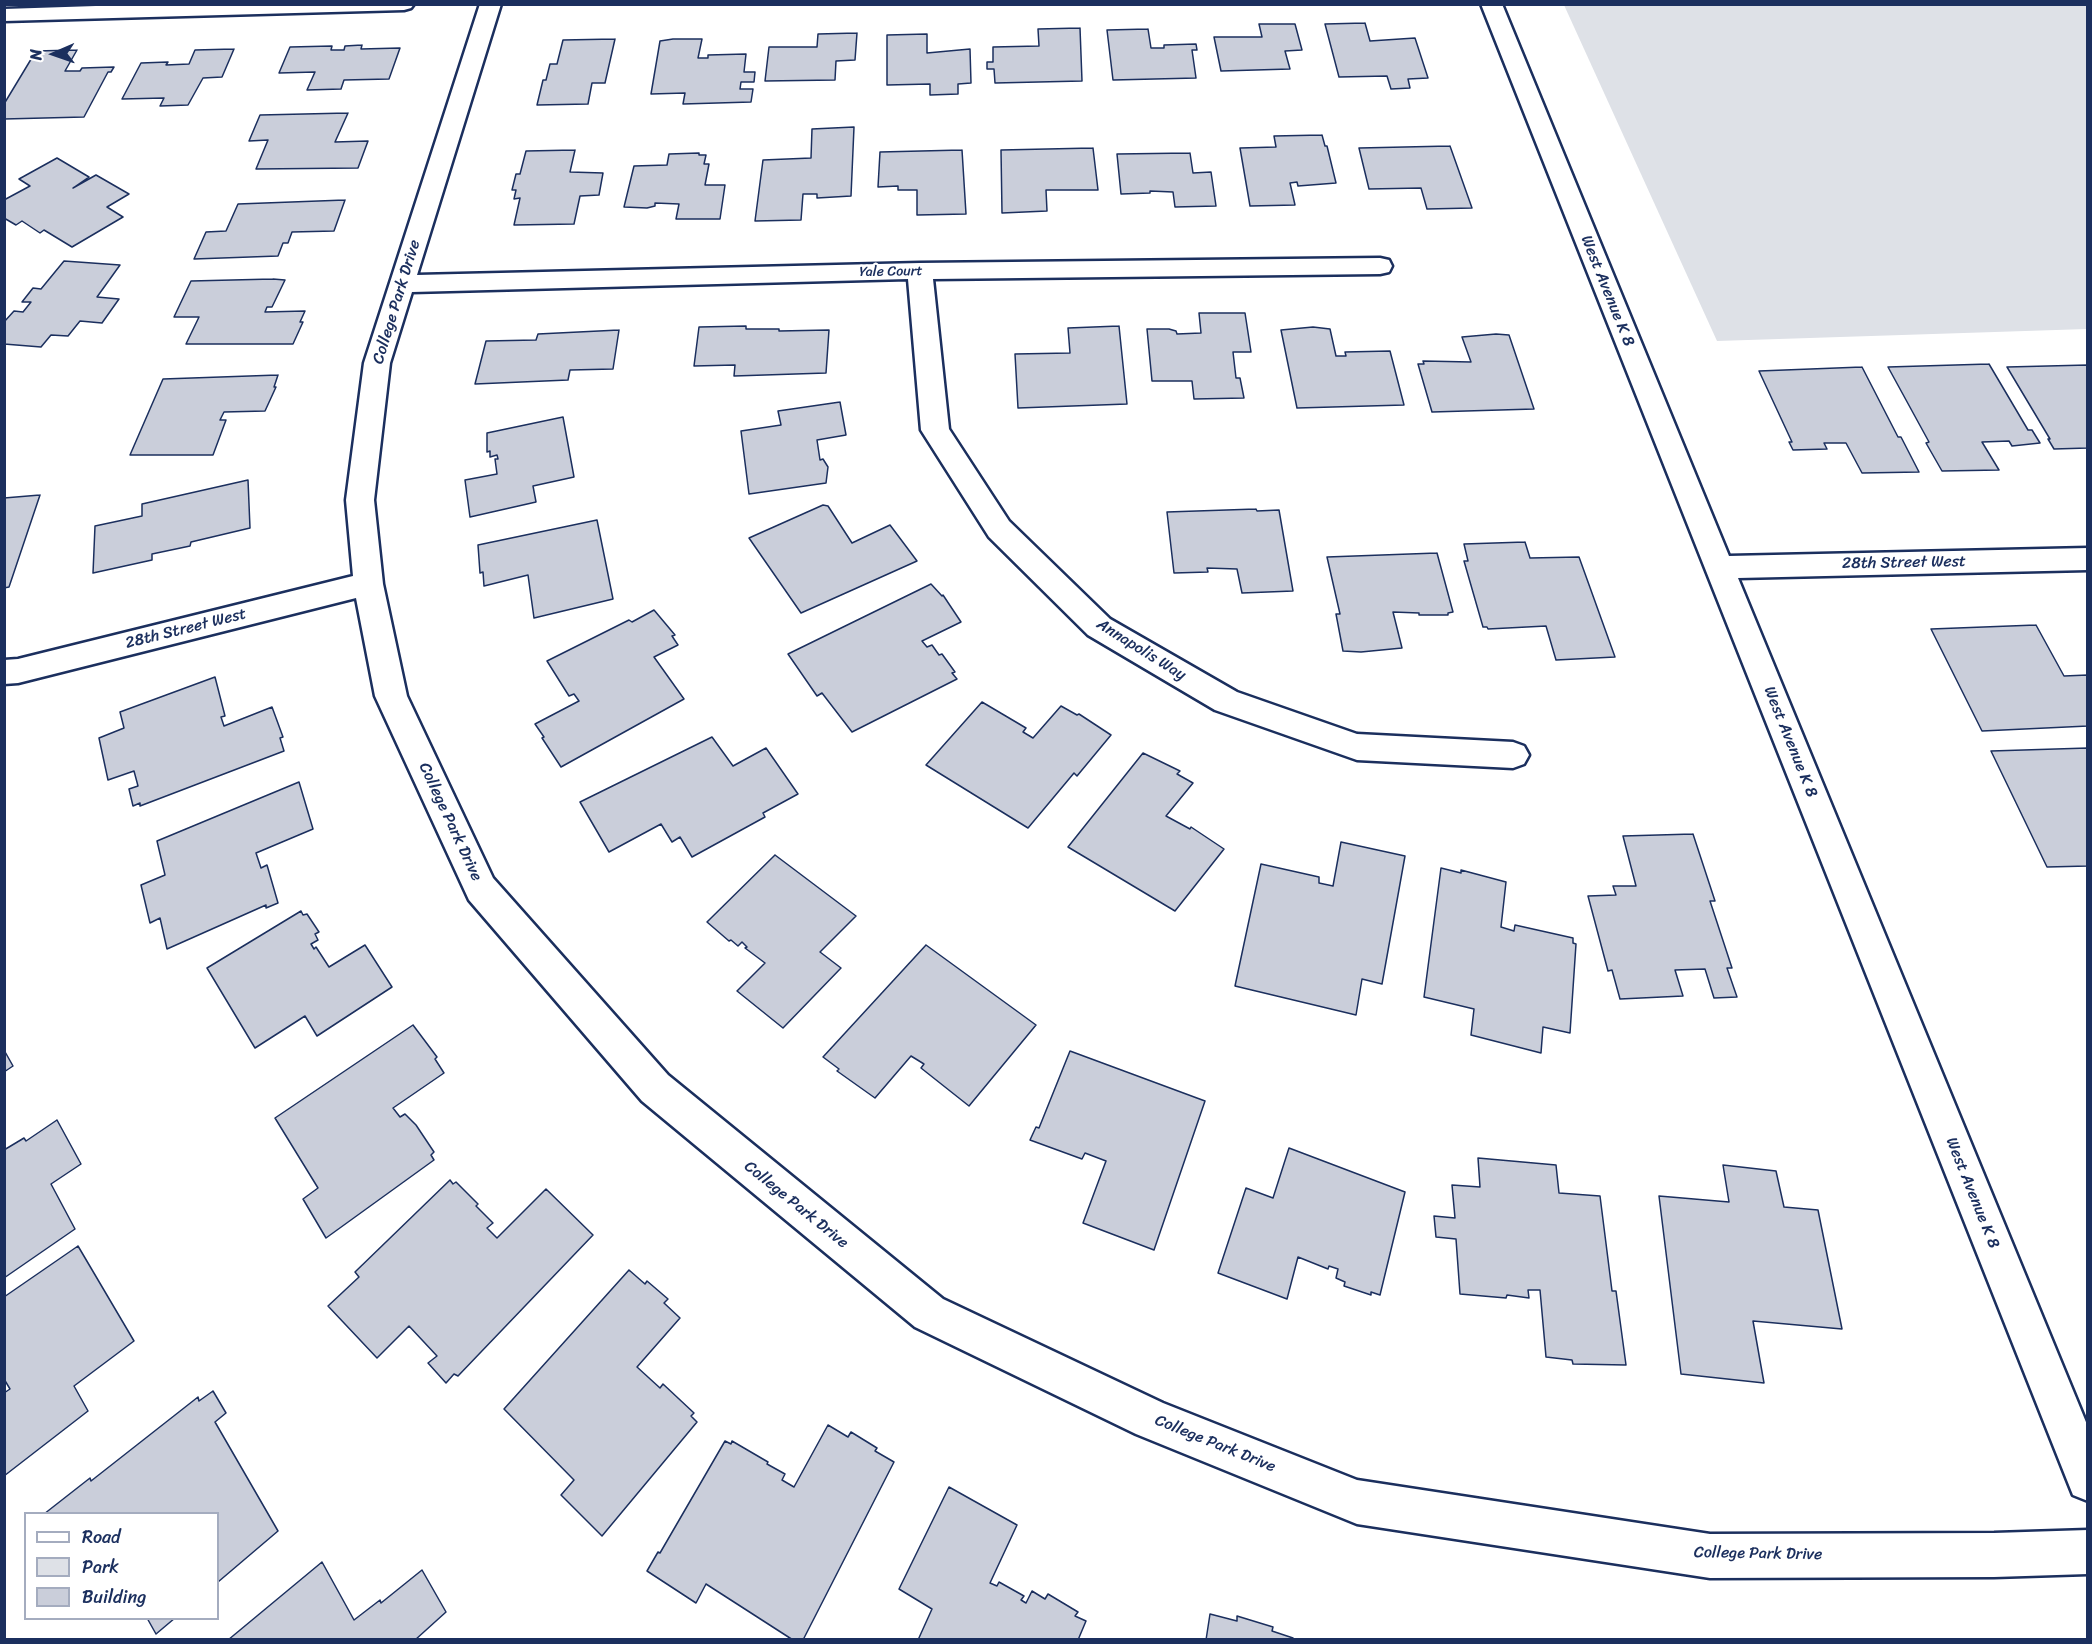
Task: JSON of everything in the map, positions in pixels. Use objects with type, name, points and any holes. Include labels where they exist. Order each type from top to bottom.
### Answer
[{"type":"street","points":[[4,15],[404,4]]},
{"type":"street","name":"College Park Drive","points":[[491,4],[377,363],[360,500],[368,584],[392,696],[481,889],[655,1088],[929,1312],[1151,1419],[1357,1502],[1710,1556],[1994,1556],[2088,1552]]},
{"type":"street","name":"West Avenue K 8","points":[[1491,4],[2088,1480]]},
{"type":"street","name":"Yale Court","points":[[401,284],[920,271],[1380,266]]},
{"type":"street","name":"Annapolis Way","points":[[920,271],[935,430],[999,529],[1099,627],[1226,701],[1357,747],[1513,755]]},
{"type":"street","name":"28th Street West","points":[[1720,567],[2088,559]]},
{"type":"street","name":"28th Street West","points":[[4,672],[18,671],[368,584]]},
{"type":"green space","points":[[1564,5],[2087,5],[2087,329],[1717,341]]},
{"type":"building","points":[[1365,23],[1370,41],[1415,38],[1428,78],[1408,79],[1410,88],[1391,89],[1387,76],[1339,77],[1325,24]]},
{"type":"building","points":[[1259,24],[1295,24],[1302,50],[1285,51],[1290,69],[1221,71],[1214,37],[1262,37]]},
{"type":"building","points":[[1080,28],[1082,81],[995,83],[994,69],[987,69],[987,62],[993,62],[993,47],[1039,46],[1038,29]]},
{"type":"building","points":[[1148,29],[1151,48],[1164,48],[1164,45],[1196,44],[1197,50],[1192,50],[1196,78],[1113,80],[1107,30]]},
{"type":"building","points":[[857,33],[855,60],[836,61],[835,80],[765,81],[769,47],[817,47],[818,34]]},
{"type":"building","points":[[927,34],[927,53],[970,49],[971,83],[958,84],[958,94],[930,95],[930,84],[887,85],[887,35]]},
{"type":"building","points":[[615,39],[605,83],[592,83],[588,104],[537,105],[543,80],[546,80],[550,64],[557,64],[563,40]]},
{"type":"building","points":[[702,39],[698,58],[708,58],[708,55],[746,54],[744,72],[755,72],[754,82],[741,82],[740,89],[753,89],[751,102],[683,104],[685,93],[651,94],[660,41]]},
{"type":"building","points":[[362,45],[361,49],[400,48],[389,79],[344,80],[341,89],[307,90],[315,72],[279,73],[290,47],[332,46],[331,50],[344,50],[345,46]]},
{"type":"building","points":[[234,49],[222,77],[203,78],[188,105],[160,106],[164,98],[122,99],[141,63],[189,64],[195,50]]},
{"type":"building","points":[[77,50],[65,71],[114,67],[111,72],[108,72],[84,117],[4,119],[4,104],[36,51]]},
{"type":"building","points":[[348,113],[335,142],[368,141],[358,168],[256,169],[268,140],[249,141],[260,115]]},
{"type":"building","points":[[854,127],[851,196],[817,198],[817,194],[803,194],[801,220],[755,221],[763,160],[811,158],[812,129]]},
{"type":"building","points":[[1322,135],[1336,183],[1298,186],[1297,182],[1290,183],[1295,205],[1250,206],[1240,148],[1276,147],[1274,136]]},
{"type":"building","points":[[1450,146],[1472,208],[1427,209],[1421,188],[1369,189],[1359,148]]},
{"type":"building","points":[[1093,148],[1098,190],[1046,190],[1047,211],[1002,213],[1001,150]]},
{"type":"building","points":[[575,150],[570,172],[603,173],[599,195],[580,196],[574,224],[514,225],[520,198],[514,199],[516,190],[512,190],[516,174],[520,174],[526,151]]},
{"type":"building","points":[[962,150],[966,214],[917,215],[917,190],[898,190],[898,186],[878,187],[880,152]]},
{"type":"building","points":[[699,153],[699,155],[706,155],[704,164],[709,164],[705,185],[725,185],[720,219],[676,219],[679,204],[655,203],[655,206],[647,208],[624,207],[634,166],[667,165],[669,154]]},
{"type":"building","points":[[1190,153],[1193,173],[1211,172],[1216,206],[1175,207],[1173,192],[1150,191],[1150,193],[1121,194],[1117,154]]},
{"type":"building","points":[[57,158],[89,177],[73,188],[96,175],[129,194],[107,207],[123,217],[72,247],[44,230],[40,233],[22,221],[16,225],[4,218],[4,200],[30,186],[19,179]]},
{"type":"building","points":[[345,200],[334,231],[292,232],[288,243],[283,243],[278,256],[194,259],[206,232],[226,231],[238,204]]},
{"type":"building","points":[[64,261],[120,265],[97,297],[119,299],[102,323],[80,321],[68,336],[51,335],[41,347],[4,344],[4,322],[14,311],[23,312],[31,302],[22,302],[33,288],[41,289]]},
{"type":"building","points":[[285,280],[272,307],[267,307],[265,312],[305,311],[300,322],[303,322],[293,344],[186,344],[199,317],[174,317],[191,281]]},
{"type":"building","points":[[1199,313],[1245,313],[1251,352],[1233,352],[1236,378],[1240,378],[1244,398],[1194,399],[1192,381],[1152,381],[1147,329],[1169,329],[1176,331],[1177,334],[1201,333]]},
{"type":"building","points":[[746,326],[746,329],[779,329],[779,331],[829,330],[826,373],[734,376],[735,365],[694,366],[699,327]]},
{"type":"building","points":[[1119,326],[1127,404],[1018,408],[1015,354],[1070,353],[1068,328]]},
{"type":"building","points":[[1313,327],[1330,329],[1336,356],[1346,356],[1345,352],[1390,351],[1404,405],[1297,408],[1281,330]]},
{"type":"building","points":[[619,330],[613,369],[570,370],[568,380],[475,384],[486,341],[536,340],[538,334]]},
{"type":"building","points":[[1509,335],[1534,409],[1432,412],[1418,364],[1424,364],[1423,361],[1471,362],[1462,337]]},
{"type":"building","points":[[1989,364],[2028,430],[2032,430],[2040,443],[2012,446],[2009,441],[1982,442],[1999,470],[1942,471],[1926,443],[1929,442],[1888,367]]},
{"type":"building","points":[[2088,365],[2088,448],[2054,449],[2007,367]]},
{"type":"building","points":[[1862,367],[1919,472],[1862,473],[1846,443],[1824,443],[1827,449],[1793,450],[1789,442],[1792,442],[1759,371]]},
{"type":"building","points":[[278,375],[274,387],[276,387],[265,411],[224,412],[220,420],[226,420],[213,455],[130,455],[163,379]]},
{"type":"building","points":[[840,402],[846,435],[817,440],[820,460],[823,459],[828,467],[826,483],[749,494],[741,431],[781,425],[778,411]]},
{"type":"building","points":[[563,417],[574,477],[533,486],[536,502],[470,517],[465,480],[497,474],[495,459],[498,459],[497,455],[490,457],[490,451],[487,452],[487,433]]},
{"type":"building","points":[[248,480],[250,528],[191,542],[190,546],[152,554],[152,560],[93,573],[95,526],[142,516],[142,504]]},
{"type":"building","points":[[40,495],[9,587],[4,588],[4,498]]},
{"type":"building","points":[[823,505],[828,506],[852,543],[890,525],[917,561],[801,613],[749,538]]},
{"type":"building","points":[[1256,509],[1257,511],[1279,510],[1293,591],[1242,593],[1237,569],[1207,568],[1208,572],[1174,573],[1167,512]]},
{"type":"building","points":[[597,520],[613,599],[534,618],[528,575],[484,586],[483,572],[480,573],[478,545]]},
{"type":"building","points":[[1525,542],[1530,558],[1579,557],[1615,657],[1556,660],[1546,626],[1488,629],[1483,627],[1464,561],[1468,561],[1464,544]]},
{"type":"building","points":[[1437,553],[1453,612],[1448,615],[1419,615],[1419,613],[1393,612],[1402,648],[1361,652],[1343,651],[1336,614],[1340,614],[1327,557]]},
{"type":"building","points":[[931,584],[943,595],[961,622],[922,641],[927,647],[932,645],[939,655],[942,654],[955,672],[952,673],[957,679],[852,732],[822,693],[817,696],[788,654]]},
{"type":"building","points":[[654,610],[675,635],[672,636],[678,645],[654,657],[684,699],[561,767],[535,724],[579,701],[574,694],[569,696],[547,661]]},
{"type":"building","points":[[2036,625],[2064,676],[2088,675],[2088,726],[1982,731],[1931,629]]},
{"type":"building","points":[[215,677],[225,716],[221,717],[224,726],[272,707],[283,737],[280,738],[284,751],[140,806],[140,803],[133,806],[129,789],[138,786],[134,771],[108,780],[99,738],[124,728],[120,712]]},
{"type":"building","points":[[982,702],[1026,728],[1023,732],[1033,738],[1061,706],[1079,714],[1111,735],[1077,776],[1074,773],[1028,828],[926,765]]},
{"type":"building","points":[[712,737],[733,766],[766,748],[798,794],[763,813],[765,817],[692,857],[680,837],[672,842],[661,824],[609,852],[580,802]]},
{"type":"building","points":[[2088,748],[2088,866],[2047,867],[1991,751]]},
{"type":"building","points":[[1143,753],[1180,771],[1177,774],[1193,783],[1166,816],[1190,829],[1191,827],[1224,849],[1175,911],[1068,847]]},
{"type":"building","points":[[299,782],[313,829],[256,853],[261,868],[267,865],[278,903],[266,908],[266,905],[167,949],[160,918],[150,923],[141,885],[165,875],[157,841]]},
{"type":"building","points":[[1693,834],[1715,901],[1710,901],[1732,968],[1727,968],[1737,997],[1714,998],[1705,969],[1675,970],[1683,996],[1620,999],[1612,970],[1608,971],[1588,896],[1616,895],[1613,886],[1636,886],[1623,836]]},
{"type":"building","points":[[1341,842],[1405,856],[1382,984],[1362,979],[1356,1015],[1235,986],[1261,864],[1319,877],[1319,883],[1333,886]]},
{"type":"building","points":[[775,855],[856,916],[820,952],[841,968],[783,1028],[737,991],[765,963],[745,948],[747,947],[742,942],[738,946],[731,940],[729,941],[707,922]]},
{"type":"building","points":[[1441,868],[1461,873],[1461,870],[1506,882],[1501,927],[1514,931],[1515,925],[1573,938],[1573,943],[1576,944],[1570,1033],[1543,1027],[1541,1053],[1471,1035],[1474,1009],[1424,997]]},
{"type":"building","points":[[301,911],[303,915],[307,914],[319,932],[315,934],[318,940],[311,944],[314,949],[316,947],[329,967],[365,945],[392,987],[317,1036],[305,1016],[255,1048],[207,968]]},
{"type":"building","points":[[926,945],[1036,1025],[969,1106],[921,1068],[924,1064],[911,1056],[875,1098],[837,1071],[839,1069],[823,1057]]},
{"type":"building","points":[[413,1025],[437,1057],[435,1059],[444,1073],[393,1108],[400,1117],[405,1114],[416,1125],[434,1152],[431,1155],[434,1160],[326,1238],[303,1199],[318,1188],[275,1118]]},
{"type":"building","points":[[4,1050],[13,1066],[4,1072]]},
{"type":"building","points":[[1070,1051],[1205,1101],[1154,1250],[1083,1223],[1106,1161],[1085,1153],[1082,1159],[1030,1140],[1036,1127],[1039,1128]]},
{"type":"building","points":[[57,1120],[81,1164],[51,1184],[75,1229],[4,1278],[4,1150],[24,1138],[26,1141]]},
{"type":"building","points":[[1289,1148],[1405,1192],[1380,1295],[1371,1292],[1371,1295],[1344,1286],[1345,1282],[1336,1278],[1338,1269],[1329,1266],[1328,1269],[1298,1257],[1287,1299],[1218,1273],[1246,1188],[1273,1198]]},
{"type":"building","points":[[1478,1158],[1556,1165],[1559,1193],[1600,1196],[1612,1291],[1616,1291],[1626,1365],[1573,1364],[1572,1360],[1546,1357],[1540,1290],[1528,1290],[1529,1298],[1460,1294],[1456,1239],[1436,1237],[1434,1216],[1455,1218],[1452,1185],[1480,1187]]},
{"type":"building","points":[[1723,1165],[1776,1171],[1784,1207],[1818,1210],[1842,1329],[1753,1321],[1764,1383],[1681,1374],[1659,1196],[1729,1202]]},
{"type":"building","points":[[450,1180],[453,1184],[456,1182],[478,1204],[476,1206],[493,1223],[487,1228],[497,1238],[546,1189],[593,1235],[458,1376],[454,1374],[446,1383],[428,1363],[437,1356],[409,1326],[377,1358],[328,1306],[359,1277],[355,1272]]},
{"type":"building","points":[[78,1246],[134,1341],[74,1386],[88,1411],[4,1476],[4,1393],[10,1389],[4,1379],[4,1297]]},
{"type":"building","points":[[629,1270],[645,1284],[647,1281],[668,1299],[664,1303],[680,1318],[637,1367],[660,1388],[663,1384],[694,1413],[691,1416],[697,1422],[602,1536],[561,1495],[574,1480],[504,1409]]},
{"type":"building","points":[[213,1391],[226,1413],[215,1422],[278,1531],[219,1581],[219,1512],[47,1512],[90,1478],[91,1481],[198,1397],[199,1401]]},
{"type":"building","points":[[828,1425],[848,1437],[851,1432],[877,1448],[875,1451],[894,1462],[803,1640],[793,1640],[706,1584],[696,1603],[647,1571],[658,1552],[660,1553],[725,1441],[731,1444],[732,1441],[768,1462],[767,1464],[785,1474],[782,1480],[794,1487]]},
{"type":"building","points":[[949,1487],[1017,1525],[990,1583],[997,1586],[999,1582],[1024,1596],[1021,1600],[1026,1603],[1032,1591],[1045,1599],[1048,1594],[1078,1612],[1075,1616],[1086,1621],[1078,1640],[918,1640],[932,1609],[899,1589]]},
{"type":"building","points":[[322,1562],[354,1620],[380,1600],[381,1603],[422,1570],[446,1612],[415,1640],[228,1640]]},
{"type":"building","points":[[1210,1614],[1237,1621],[1237,1616],[1273,1627],[1272,1631],[1293,1638],[1293,1640],[1206,1640]]},
{"type":"building","points":[[148,1620],[173,1620],[156,1634]]}]
